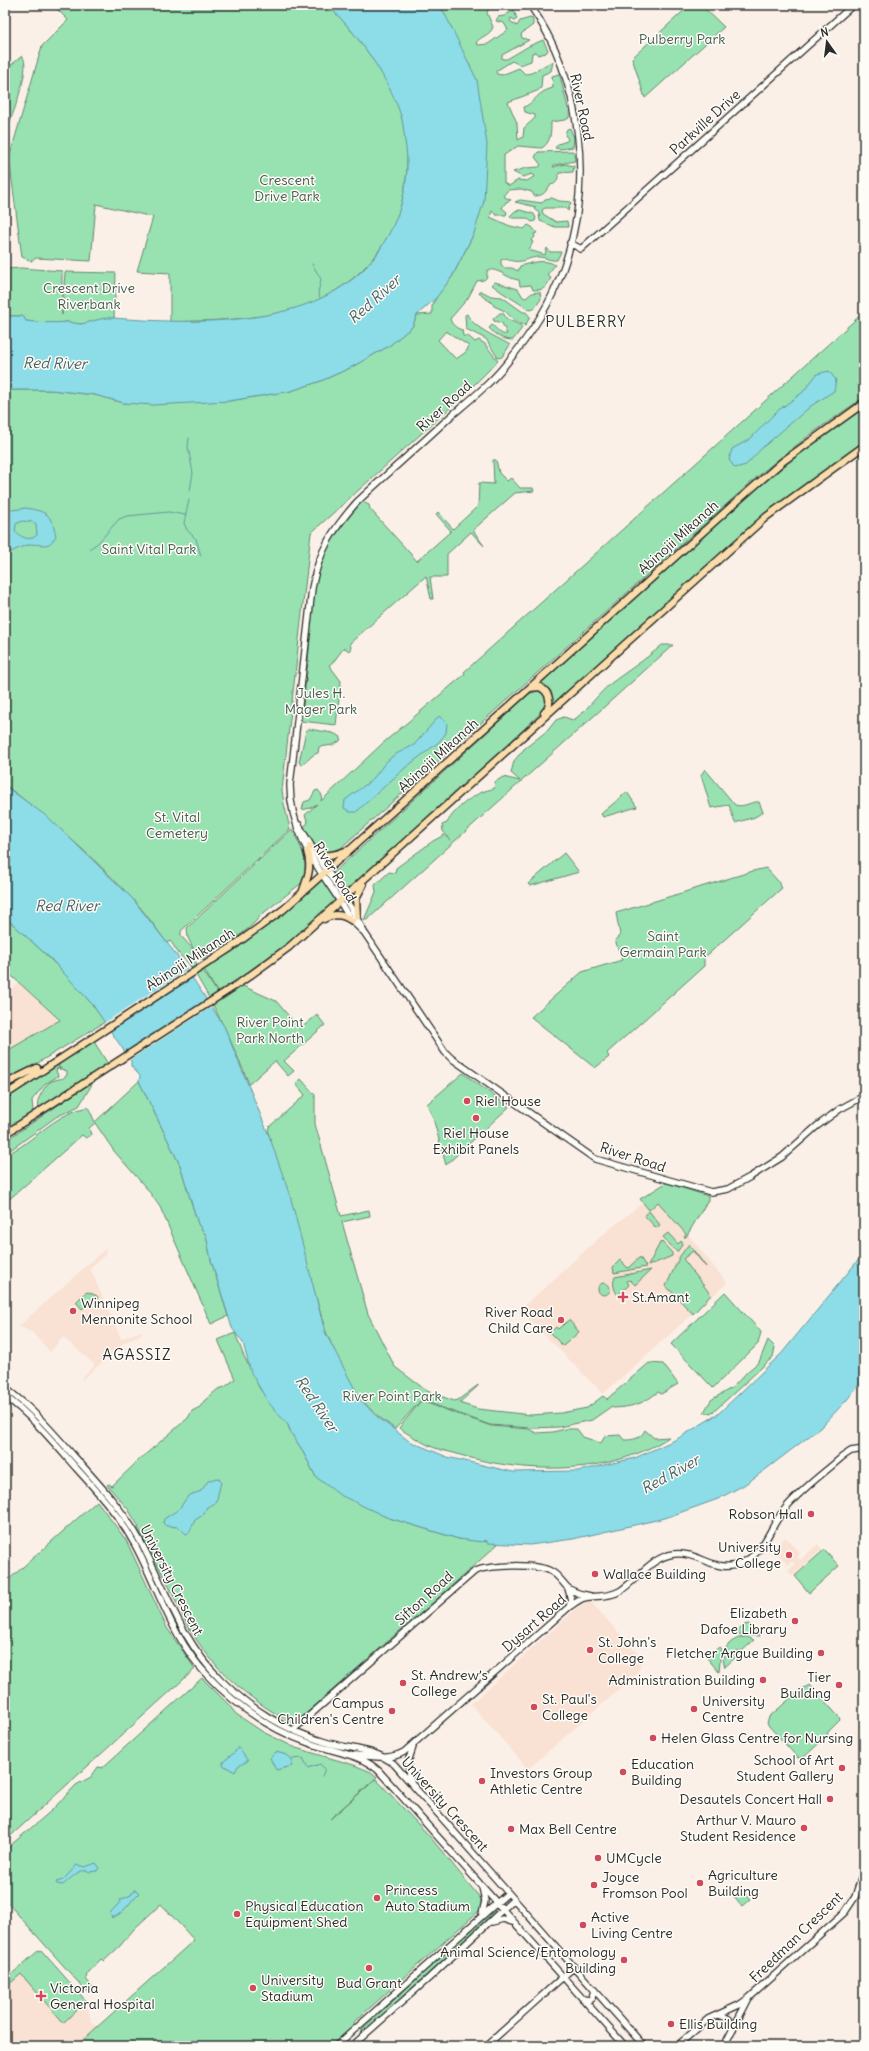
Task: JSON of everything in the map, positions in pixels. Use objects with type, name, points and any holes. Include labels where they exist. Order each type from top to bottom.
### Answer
[{"type":"main road","name":"Abinojii Mikanah","points":[[5,1095],[222,954],[252,933],[301,894],[782,462],[864,402]]},
{"type":"main road","points":[[5,1134],[241,982],[276,957],[313,927],[766,517],[864,446]]},
{"type":"main road","points":[[505,753],[549,706],[549,697],[544,689],[538,686],[528,689]]},
{"type":"main road","points":[[309,848],[327,856],[353,848]]},
{"type":"main road","points":[[301,894],[309,871],[309,848]]},
{"type":"main road","points":[[313,927],[332,916],[343,916],[354,919],[356,898],[369,875]]},
{"type":"main road","points":[[5,1084],[71,1051]]},
{"type":"street","name":"River Road","points":[[530,5],[549,37],[558,58],[568,85],[576,122],[580,177],[570,243],[563,268],[552,295],[527,338],[513,356],[491,380],[357,502],[327,541],[316,566],[312,588],[299,704],[290,786],[291,800],[296,820],[309,848],[324,873],[354,919],[451,1058],[595,1159],[702,1191],[722,1191],[782,1157],[828,1117],[864,1096]]},
{"type":"street","name":"Parkville Drive","points":[[570,243],[581,249],[853,5]]},
{"type":"street","name":"University Crescent","points":[[5,1388],[46,1425],[120,1510],[143,1547],[179,1624],[204,1662],[224,1684],[247,1703],[269,1718],[293,1730],[327,1742],[373,1752],[394,1764],[645,2046]]},
{"type":"street","name":"University Crescent","points":[[5,1396],[32,1419],[116,1514],[136,1547],[175,1630],[206,1674],[234,1700],[277,1729],[315,1745],[355,1755],[378,1770],[625,2046]]},
{"type":"street","name":"Dysart Road","points":[[355,1755],[385,1758],[400,1754],[413,1746],[569,1607],[580,1600],[607,1596],[618,1592],[663,1556],[685,1554],[716,1566],[727,1566],[744,1561],[763,1546],[779,1517],[793,1501],[842,1457],[851,1452],[864,1449]]},
{"type":"street","name":"Sifton Road","points":[[293,1730],[468,1576],[482,1568],[536,1567],[548,1569],[553,1572],[568,1588],[594,1597]]},
{"type":"street","points":[[568,1588],[571,1600],[569,1607]]},
{"type":"street","points":[[411,1783],[408,1762],[413,1746]]},
{"type":"street","name":"Freedman Crescent","points":[[677,2046],[708,2020],[740,2005],[749,1998],[845,1912],[854,1897],[864,1869]]},
{"type":"street","points":[[481,1885],[485,1901],[481,1917]]},
{"type":"street","points":[[336,2046],[508,1893]]},
{"type":"street","points":[[352,2046],[514,1899]]},
{"type":"street","points":[[488,1924],[503,1919],[516,1925]]},
{"type":"street","points":[[486,2046],[574,1967]]},
{"type":"street","points":[[583,1999],[589,2000],[592,1998],[594,1990]]},
{"type":"street","name":"Freedman Crescent","points":[[724,2046],[749,1998]]},
{"type":"street","points":[[716,2015],[729,2019],[733,2030]]},
{"type":"shaded area","points":[[18,983],[60,1020],[5,1052],[5,995]]},
{"type":"shaded area","name":"St.Amant","points":[[662,1187],[687,1233],[727,1283],[603,1394],[520,1310],[599,1238]]},
{"type":"shaded area","name":"Winnipeg Mennonite School","points":[[105,1249],[107,1253],[90,1268],[121,1339],[141,1331],[142,1334],[125,1342],[82,1380],[81,1379],[95,1365],[63,1337],[50,1352],[33,1333],[19,1326]]},
{"type":"shaded area","name":"University College","points":[[786,1537],[800,1554],[797,1557],[800,1560],[818,1544],[822,1549],[793,1576],[788,1571],[795,1564],[792,1561],[788,1565],[773,1548]]},
{"type":"shaded area","points":[[589,1600],[642,1658],[638,1673],[528,1769],[471,1704],[576,1609]]},
{"type":"shaded area","name":"Victoria General Hospital","points":[[40,1954],[88,2007],[91,2021],[98,2026],[76,2046],[5,2046],[5,1985]]},
{"type":"green space","name":"Crescent Drive Park","points":[[53,5],[327,5],[349,28],[371,57],[390,89],[402,118],[406,147],[406,174],[402,201],[393,226],[380,249],[363,269],[341,287],[316,301],[299,308],[263,316],[226,320],[170,322],[170,273],[137,271],[153,217],[96,204],[91,261],[36,258],[31,261],[22,257],[9,158],[42,46],[68,20]]},
{"type":"green space","name":"Saint Vital Park","points":[[442,5],[473,5],[477,7],[498,5],[488,10],[487,13],[493,27],[490,32],[476,43],[478,45],[488,44],[508,30],[504,23],[496,21],[498,17],[504,16],[514,10],[517,19],[515,20],[511,18],[510,21],[517,26],[520,21],[530,18],[533,19],[533,25],[521,34],[522,38],[529,40],[502,55],[502,59],[507,59],[529,46],[543,40],[548,50],[546,53],[538,55],[535,52],[532,53],[531,61],[520,65],[512,61],[496,71],[497,74],[502,75],[519,68],[525,74],[529,74],[553,62],[551,71],[542,75],[541,88],[508,102],[517,123],[518,140],[523,137],[524,128],[535,118],[535,115],[525,112],[524,107],[543,92],[553,88],[552,76],[559,74],[560,76],[569,112],[569,118],[551,122],[551,133],[549,140],[542,148],[518,146],[504,155],[504,183],[509,186],[518,180],[527,181],[535,176],[532,174],[523,177],[513,172],[526,168],[539,167],[541,165],[535,157],[538,152],[574,152],[575,161],[554,165],[553,167],[565,164],[574,166],[573,172],[559,173],[556,183],[550,185],[542,195],[534,196],[532,192],[521,189],[508,190],[503,196],[511,200],[506,202],[502,208],[507,212],[506,215],[496,215],[492,211],[490,217],[510,226],[524,229],[528,225],[532,227],[537,233],[534,234],[535,237],[531,241],[533,242],[529,250],[545,255],[547,248],[550,252],[561,252],[557,260],[538,257],[522,261],[515,261],[507,258],[501,260],[501,264],[504,268],[512,268],[518,271],[520,266],[542,261],[555,265],[547,275],[551,278],[546,286],[540,290],[533,290],[531,285],[520,286],[519,280],[492,270],[487,270],[487,277],[484,280],[477,281],[468,298],[450,319],[454,326],[462,330],[463,336],[468,336],[475,342],[479,340],[485,344],[498,361],[462,397],[311,533],[282,790],[290,829],[181,931],[181,936],[192,948],[197,957],[193,959],[204,972],[222,1000],[243,986],[276,1001],[300,1029],[317,1015],[325,1025],[284,1061],[294,1071],[288,1076],[275,1061],[249,1084],[222,1022],[189,964],[180,955],[170,941],[167,943],[136,902],[101,867],[38,811],[5,785],[5,390],[51,390],[95,395],[124,403],[229,401],[291,391],[321,381],[350,368],[389,346],[412,327],[417,315],[432,314],[432,306],[437,296],[452,277],[474,233]],"holes":[[[446,331],[469,346],[466,352],[456,359],[438,340]]]},
{"type":"green space","name":"Pulberry Park","points":[[690,5],[701,5],[724,27],[645,98],[632,58]]},
{"type":"green space","points":[[22,56],[25,69],[18,100],[9,125],[5,126],[5,70]]},
{"type":"green space","points":[[570,128],[574,138],[573,147],[561,149],[555,148],[558,144],[567,141],[568,139],[565,135],[567,129]]},
{"type":"green space","points":[[552,198],[559,201],[571,202],[568,211],[565,208],[545,208],[542,210],[543,214],[556,222],[567,221],[568,227],[555,227],[540,221],[539,213],[534,209],[536,207],[515,202],[520,200],[542,203],[545,199]]},
{"type":"green space","points":[[520,210],[534,214],[536,218],[535,221],[532,222],[527,218],[512,218],[510,216],[515,211]]},
{"type":"green space","name":"Crescent Drive Riverbank","points":[[21,268],[62,271],[62,315],[65,272],[116,273],[114,318],[79,324],[67,322],[52,323],[26,321],[23,316],[5,316],[5,269]]},
{"type":"green space","points":[[495,282],[518,289],[523,297],[526,298],[532,293],[540,292],[541,299],[534,309],[529,310],[492,285]]},
{"type":"green space","points":[[479,291],[491,296],[502,297],[523,312],[526,312],[530,317],[525,326],[512,318],[505,311],[494,306],[480,294]]},
{"type":"green space","points":[[864,312],[864,397],[811,434],[765,470],[336,853],[329,855],[314,847],[303,827],[308,823],[305,815],[317,804],[302,810],[304,802],[310,800],[315,791],[318,790],[322,795],[321,801],[383,743],[465,674],[464,672]]},
{"type":"green space","points":[[500,313],[503,313],[507,319],[520,325],[522,328],[513,340],[499,337],[489,328],[492,325],[500,333],[507,334],[502,323],[494,321],[493,319]]},
{"type":"green space","points":[[467,314],[470,319],[480,328],[510,345],[502,357],[498,358],[486,339],[466,329],[465,315]]},
{"type":"green space","points":[[864,408],[864,443],[798,490],[553,707],[549,691],[540,684],[770,477],[815,442]]},
{"type":"green space","name":"Jules H. Mager Park","points":[[493,460],[496,460],[499,473],[507,481],[511,478],[520,488],[533,488],[534,491],[515,493],[473,530],[484,546],[471,532],[447,554],[447,577],[430,577],[433,599],[431,599],[426,576],[350,643],[351,648],[349,651],[345,648],[343,649],[329,665],[341,681],[336,725],[301,721],[308,662],[310,661],[308,661],[311,617],[317,573],[321,558],[330,539],[338,527],[361,501],[369,505],[370,509],[417,561],[451,531],[436,514],[438,512],[453,529],[478,506],[479,483],[494,484]]},
{"type":"green space","points":[[662,645],[673,645],[367,920],[364,920],[376,892],[375,885],[389,872],[395,873],[396,868],[433,841],[444,835],[450,840],[443,831],[442,825],[447,823],[460,806],[480,793],[494,789],[495,782],[503,777],[520,781],[511,773],[514,761],[524,749],[548,730],[556,720],[564,717],[573,720],[577,717],[610,684],[643,661]]},
{"type":"green space","points":[[537,691],[541,692],[547,699],[546,708],[426,822],[345,894],[331,875],[529,694]]},
{"type":"green space","points":[[309,729],[333,733],[341,737],[340,741],[333,745],[319,747],[318,753],[313,755],[301,765],[299,762],[306,731]]},
{"type":"green space","points":[[705,769],[735,805],[741,806],[753,802],[759,802],[763,812],[755,817],[735,823],[729,805],[711,808],[701,775]]},
{"type":"green space","points":[[627,792],[637,807],[603,817],[601,814]]},
{"type":"green space","points":[[292,829],[305,860],[304,881],[261,915],[241,934],[202,959],[198,958],[188,938],[187,928]]},
{"type":"green space","points":[[564,853],[579,872],[530,886],[528,884]]},
{"type":"green space","name":"Saint Germain Park","points":[[766,868],[782,888],[704,958],[704,966],[607,1053],[609,1057],[595,1068],[531,1017],[582,972],[622,960],[615,940],[620,935],[616,913]]},
{"type":"green space","points":[[322,880],[336,901],[292,940],[250,973],[217,992],[204,969],[287,911]]},
{"type":"green space","points":[[5,917],[71,980],[105,1022],[36,1064],[5,1079],[5,1052],[60,1020],[5,970]]},
{"type":"green space","points":[[93,1040],[108,1064],[42,1107],[39,1107],[38,1100],[47,1085],[52,1081],[63,1078],[67,1075],[67,1071],[61,1069],[58,1065],[60,1070],[58,1068],[56,1070],[58,1076],[45,1084],[32,1100],[33,1112],[5,1131],[5,1098]]},
{"type":"green space","points":[[463,1073],[509,1107],[446,1165],[433,1118],[427,1104]]},
{"type":"green space","name":"River Point Park","points":[[301,1079],[315,1095],[315,1124],[341,1216],[369,1210],[370,1216],[342,1222],[368,1314],[395,1367],[427,1391],[454,1401],[458,1400],[478,1385],[459,1403],[478,1409],[531,1415],[561,1413],[587,1408],[603,1396],[608,1400],[607,1399],[649,1363],[663,1364],[678,1384],[661,1394],[658,1392],[632,1406],[613,1408],[612,1406],[592,1420],[559,1427],[531,1428],[490,1425],[421,1400],[395,1429],[381,1419],[368,1407],[356,1391],[326,1332],[268,1132],[269,1127],[305,1095],[296,1084]]},
{"type":"green space","points":[[94,1081],[79,1106],[56,1117],[5,1154],[5,1141]]},
{"type":"green space","points":[[139,1081],[180,1165],[198,1224],[206,1235],[211,1260],[228,1316],[211,1324],[160,1207],[148,1190],[114,1151],[95,1123],[89,1128],[91,1135],[86,1138],[82,1135],[5,1203],[5,1156],[54,1122],[79,1109],[88,1107],[95,1122]]},
{"type":"green space","points":[[666,1183],[708,1196],[708,1200],[686,1237],[684,1237],[686,1234],[658,1202],[649,1210],[640,1199]]},
{"type":"green space","points":[[649,1211],[660,1225],[656,1228],[644,1215]]},
{"type":"green space","points":[[668,1233],[678,1244],[681,1241],[682,1245],[677,1252],[663,1237]]},
{"type":"green space","points":[[661,1241],[672,1253],[672,1256],[648,1266]]},
{"type":"green space","points":[[689,1244],[706,1267],[693,1251],[683,1259],[711,1295],[693,1314],[666,1286],[680,1256]]},
{"type":"green space","points":[[640,1257],[646,1267],[614,1273],[613,1267],[620,1260],[628,1268]]},
{"type":"green space","points":[[651,1270],[635,1285],[630,1280],[627,1281],[629,1285],[618,1295],[614,1284],[615,1277]]},
{"type":"green space","points":[[606,1283],[609,1284],[609,1294],[602,1295],[599,1294],[598,1287],[599,1284]]},
{"type":"green space","points":[[88,1292],[97,1296],[98,1298],[95,1302],[88,1300],[88,1304],[82,1309],[76,1302]]},
{"type":"green space","points":[[725,1292],[761,1332],[758,1344],[713,1388],[671,1344]]},
{"type":"green space","points":[[569,1320],[579,1332],[563,1346],[550,1333],[556,1327],[558,1329]]},
{"type":"green space","points":[[235,1333],[243,1354],[260,1389],[288,1425],[316,1477],[386,1517],[459,1539],[499,1543],[405,1628],[404,1627],[294,1724],[265,1707],[238,1687],[204,1650],[186,1622],[169,1586],[138,1528],[139,1527],[128,1509],[107,1485],[109,1484],[112,1486],[140,1459],[188,1418],[192,1411],[200,1407],[204,1401],[218,1389],[225,1387],[235,1379],[218,1340]]},
{"type":"green space","points":[[768,1340],[775,1347],[773,1357],[711,1414],[704,1412],[711,1400],[733,1387],[759,1362]]},
{"type":"green space","points":[[421,1401],[491,1426],[529,1429],[536,1433],[577,1429],[583,1437],[601,1443],[605,1436],[620,1435],[624,1440],[631,1440],[641,1435],[645,1430],[654,1438],[669,1437],[645,1450],[620,1459],[592,1465],[564,1468],[535,1468],[507,1465],[479,1460],[437,1449],[399,1428]]},
{"type":"green space","points":[[97,1501],[126,1540],[167,1628],[195,1669],[5,1841],[5,1583]]},
{"type":"green space","points":[[824,1550],[839,1566],[809,1593],[795,1576]]},
{"type":"green space","points":[[749,1624],[759,1634],[759,1636],[738,1635],[736,1633],[744,1625]]},
{"type":"green space","points":[[747,1637],[754,1640],[742,1651],[737,1651],[737,1656],[725,1667],[724,1656],[727,1646],[736,1639]]},
{"type":"green space","points":[[719,1647],[721,1649],[719,1672],[707,1658]]},
{"type":"green space","points":[[202,1678],[236,1714],[263,1732],[296,1748],[354,1765],[371,1772],[377,1777],[330,1819],[376,1779],[431,1838],[481,1899],[481,1909],[354,2022],[356,2025],[332,2046],[76,2046],[194,1940],[161,1904],[134,1929],[120,1946],[104,1961],[101,1959],[87,1974],[86,1979],[94,1989],[86,1991],[5,1900],[5,1850],[51,1811],[76,1785],[91,1777],[98,1767],[102,1768]]},
{"type":"green space","points":[[810,1685],[840,1720],[828,1732],[827,1736],[803,1758],[798,1758],[767,1724],[769,1717],[801,1689]]},
{"type":"green space","points":[[743,1890],[751,1899],[742,1907],[734,1897]]},
{"type":"green space","points":[[493,1909],[495,1912],[372,2025],[362,2032],[361,2030]]},
{"type":"green space","points":[[41,1950],[86,2001],[63,2023],[21,1974],[5,1988],[5,1980]]},
{"type":"water","name":"Red River","points":[[327,5],[437,5],[444,12],[477,80],[487,144],[484,201],[474,233],[452,277],[436,298],[417,315],[412,327],[389,346],[350,368],[321,381],[291,391],[229,401],[153,405],[124,403],[95,395],[51,390],[5,390],[5,316],[23,316],[26,321],[31,322],[68,322],[81,324],[109,318],[216,321],[252,317],[288,310],[320,299],[349,281],[376,256],[392,229],[404,195],[407,160],[403,124],[396,101],[380,71],[349,28]]},
{"type":"water","points":[[829,371],[836,380],[834,391],[811,406],[762,448],[746,465],[735,468],[729,460],[732,449],[750,439],[776,412],[803,392],[817,374]]},
{"type":"water","points":[[26,508],[44,513],[50,519],[56,536],[53,541],[47,545],[34,544],[5,554],[5,511]],"holes":[[[22,521],[32,522],[36,525],[37,535],[34,537],[26,538],[15,532],[16,524]]]},
{"type":"water","points":[[439,716],[447,723],[446,733],[439,742],[405,768],[356,812],[350,812],[344,808],[345,800],[372,780],[385,763],[394,755],[414,745]]},
{"type":"water","name":"Red River","points":[[5,786],[49,818],[132,898],[182,962],[224,1026],[270,1138],[291,1199],[325,1332],[360,1399],[375,1415],[409,1441],[447,1457],[513,1472],[578,1471],[635,1458],[677,1439],[718,1414],[782,1353],[864,1253],[864,1378],[846,1401],[820,1428],[744,1485],[718,1499],[665,1518],[573,1539],[530,1545],[488,1543],[486,1540],[482,1542],[459,1539],[386,1517],[340,1495],[316,1477],[288,1425],[268,1402],[251,1373],[243,1343],[232,1328],[211,1260],[206,1235],[198,1224],[180,1165],[139,1081],[140,1076],[131,1066],[131,1061],[92,1004],[51,959],[5,917]]},
{"type":"water","points":[[216,1478],[221,1482],[216,1503],[207,1507],[203,1515],[195,1520],[189,1533],[186,1534],[179,1527],[166,1526],[163,1523],[164,1519],[179,1509],[188,1496],[201,1491],[208,1481]]},
{"type":"water","points":[[238,1747],[248,1761],[238,1766],[235,1772],[223,1765],[223,1762],[235,1752]]},
{"type":"water","points":[[276,1752],[287,1755],[292,1759],[292,1766],[276,1770],[270,1758]]},
{"type":"water","points":[[96,1863],[99,1867],[97,1871],[89,1872],[84,1870],[74,1875],[63,1885],[57,1884],[56,1882],[63,1880],[77,1865],[85,1867]]},
{"type":"water","points":[[134,1890],[139,1893],[124,1910],[112,1918],[110,1913],[120,1902],[120,1900],[131,1895]]},
{"type":"pier","points":[[189,968],[193,975],[108,1030],[104,1023]]},
{"type":"pier","points":[[208,999],[213,1006],[128,1061],[123,1054]]},
{"type":"waterway","points":[[312,264],[321,279],[318,293],[320,298]]},
{"type":"waterway","points":[[189,438],[188,447],[193,473],[190,491]]},
{"type":"waterway","points":[[189,500],[184,523],[187,530],[196,539],[201,556]]},
{"type":"waterway","points":[[89,549],[98,543],[119,519],[127,516],[169,512],[185,515]]},
{"type":"waterway","points":[[292,1759],[303,1758],[308,1768],[320,1764],[325,1769],[322,1776]]},
{"type":"place","name":"Riel House","points":[[467,1101]]},
{"type":"place","name":"Riel House Exhibit Panels","points":[[476,1118]]},
{"type":"place","name":"St.Amant","points":[[623,1297]]},
{"type":"place","name":"Winnipeg Mennonite School","points":[[73,1311]]},
{"type":"place","name":"River Road Child Care","points":[[561,1320]]},
{"type":"place","name":"Robson Hall","points":[[811,1514]]},
{"type":"place","name":"University College","points":[[789,1555]]},
{"type":"place","name":"Wallace Building","points":[[595,1574]]},
{"type":"place","name":"Elizabeth Dafoe Library","points":[[795,1621]]},
{"type":"place","name":"St. John's College","points":[[590,1650]]},
{"type":"place","name":"Fletcher Argue Building","points":[[821,1653]]},
{"type":"place","name":"Administration Building","points":[[763,1680]]},
{"type":"place","name":"St. Andrew’s College","points":[[403,1683]]},
{"type":"place","name":"Tier Building","points":[[839,1685]]},
{"type":"place","name":"St. Paul's College","points":[[534,1707]]},
{"type":"place","name":"University Centre","points":[[694,1709]]},
{"type":"place","name":"Campus Children's Centre","points":[[392,1711]]},
{"type":"place","name":"Helen Glass Centre for Nursing","points":[[653,1738]]},
{"type":"place","name":"School of Art Student Gallery","points":[[842,1768]]},
{"type":"place","name":"Education Building","points":[[623,1772]]},
{"type":"place","name":"Investors Group Athletic Centre","points":[[482,1781]]},
{"type":"place","name":"Desautels Concert Hall","points":[[830,1799]]},
{"type":"place","name":"Arthur V. Mauro Student Residence","points":[[804,1828]]},
{"type":"place","name":"Max Bell Centre","points":[[511,1829]]},
{"type":"place","name":"UMCycle","points":[[598,1858]]},
{"type":"place","name":"Agriculture Building","points":[[700,1883]]},
{"type":"place","name":"Joyce Fromson Pool","points":[[594,1885]]},
{"type":"place","name":"Princess Auto Stadium","points":[[377,1898]]},
{"type":"place","name":"Physical Education Equipment Shed","points":[[237,1914]]},
{"type":"place","name":"Active Living Centre","points":[[583,1925]]},
{"type":"place","name":"Animal Science/Entomology Building","points":[[624,1960]]},
{"type":"place","name":"Bud Grant","points":[[369,1968]]},
{"type":"place","name":"University Stadium","points":[[253,1988]]},
{"type":"place","name":"Victoria General Hospital","points":[[41,1996]]},
{"type":"place","name":"Ellis Building","points":[[671,2024]]},
{"type":"district","name":"PULBERRY","points":[[586,321]]},
{"type":"district","name":"AGASSIZ","points":[[137,1354]]},
{"type":"park label","name":"St. Vital Cemetery","points":[[177,826]]},
{"type":"park label","name":"River Point Park North","points":[[270,1030]]}]
